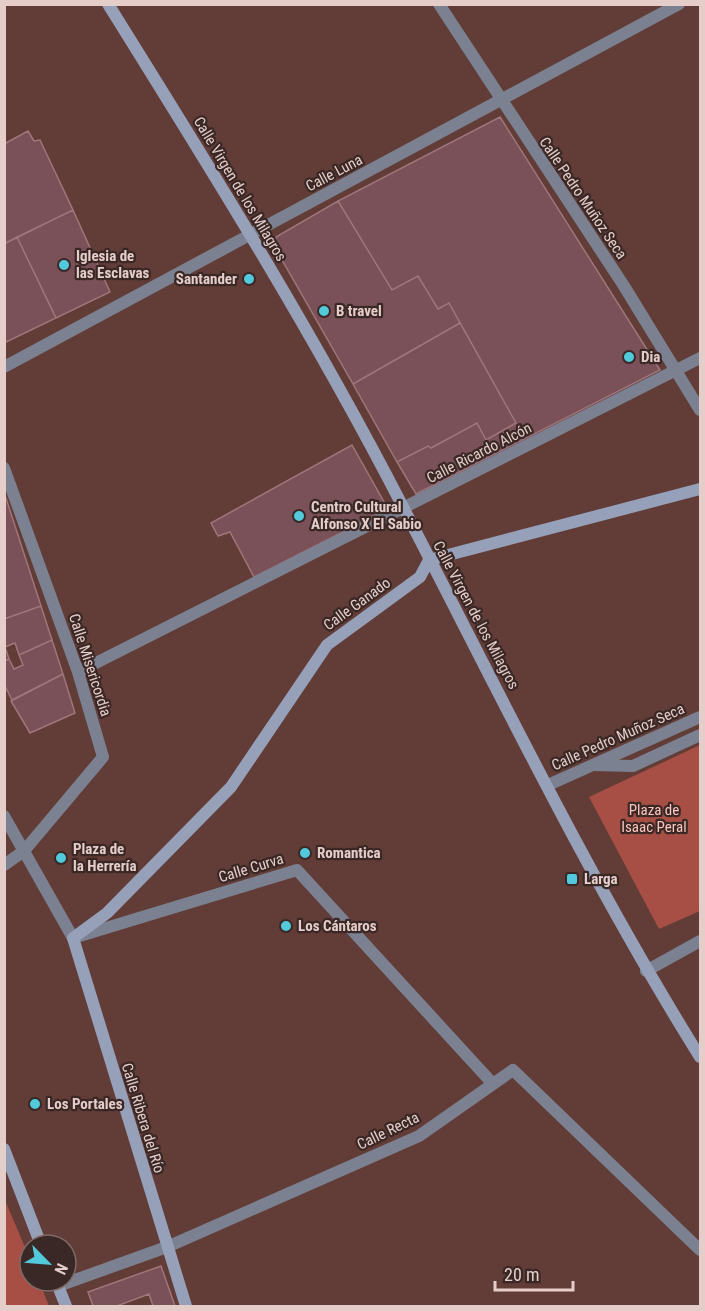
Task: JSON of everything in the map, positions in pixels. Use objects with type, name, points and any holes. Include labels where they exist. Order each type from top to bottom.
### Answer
[{"type":"street","name":"Calle Virgen de los Milagros","points":[[108,4],[252,234],[404,508],[429,560],[646,971],[700,1057]]},
{"type":"street","name":"Calle Pedro Muñoz Seca","points":[[439,4],[700,410]]},
{"type":"street","name":"Calle Luna","points":[[4,367],[679,4]]},
{"type":"street","name":"Calle Ricardo Alcón","points":[[78,672],[700,358]]},
{"type":"street","name":"Calle Misericordia","points":[[4,468],[78,672],[103,757],[24,851]]},
{"type":"street","points":[[429,560],[700,489]]},
{"type":"street","name":"Calle Ganado","points":[[73,938],[107,913],[231,787],[327,645],[420,577],[429,560]]},
{"type":"street","name":"Calle Pedro Muñoz Seca","points":[[548,785],[700,717]]},
{"type":"street","points":[[593,765],[633,766],[700,735]]},
{"type":"street","points":[[4,816],[73,938]]},
{"type":"street","points":[[4,865],[24,851]]},
{"type":"street","name":"Calle Curva","points":[[73,938],[297,870],[493,1084]]},
{"type":"street","points":[[646,971],[698,942],[700,931]]},
{"type":"street","name":"Calle Ribera del Río","points":[[73,938],[186,1306]]},
{"type":"street","name":"Calle Recta","points":[[78,1277],[167,1247],[419,1136],[513,1070],[700,1250]]},
{"type":"street","points":[[4,1149],[36,1233]]},
{"type":"green space","name":"Plaza de Isaac Peral","points":[[700,745],[700,911],[659,929],[589,797]]},
{"type":"green space","points":[[4,1198],[19,1233],[18,1293],[44,1293],[49,1306],[5,1306]]},
{"type":"building","points":[[500,117],[660,370],[416,494],[397,462],[428,446],[431,448],[477,423],[486,440],[516,423],[449,303],[438,309],[418,276],[392,290],[338,201]]},
{"type":"building","points":[[28,131],[34,141],[40,140],[73,210],[4,244],[4,144]]},
{"type":"building","points":[[338,201],[392,290],[418,276],[438,309],[449,303],[460,323],[353,384],[274,246],[276,237]]},
{"type":"building","name":"Iglesia de las Esclavas","points":[[73,210],[110,292],[56,318],[17,237]]},
{"type":"building","points":[[17,237],[56,318],[4,343],[4,244]]},
{"type":"building","points":[[460,323],[516,423],[486,440],[477,423],[431,448],[428,446],[397,462],[353,384]]},
{"type":"building","name":"Centro Cultural Alfonso X El Sabio","points":[[352,445],[388,509],[254,577],[230,532],[218,536],[211,523]]},
{"type":"building","points":[[4,492],[41,606],[4,619]]},
{"type":"building","points":[[41,606],[52,640],[19,655],[15,643],[5,647],[9,659],[4,661],[4,619]]},
{"type":"building","points":[[52,640],[63,674],[12,700],[4,684],[4,661],[9,659],[14,669],[23,665],[19,655]]},
{"type":"building","points":[[63,674],[75,713],[30,733],[11,701]]},
{"type":"building","points":[[161,1266],[175,1306],[153,1306],[149,1294],[117,1306],[93,1306],[88,1292]]},
{"type":"place","name":"Iglesia de las Esclavas","points":[[64,265]]},
{"type":"place","name":"Santander","points":[[249,279]]},
{"type":"place","name":"B travel","points":[[324,311]]},
{"type":"place","name":"Dia","points":[[629,357]]},
{"type":"place","name":"Centro Cultural Alfonso X El Sabio","points":[[299,516]]},
{"type":"place","name":"Romantica","points":[[305,853]]},
{"type":"place","name":"Plaza de la Herrería","points":[[61,858]]},
{"type":"place","name":"Larga","points":[[572,879]]},
{"type":"place","name":"Los Cántaros","points":[[286,926]]},
{"type":"place","name":"Los Portales","points":[[35,1104]]}]
